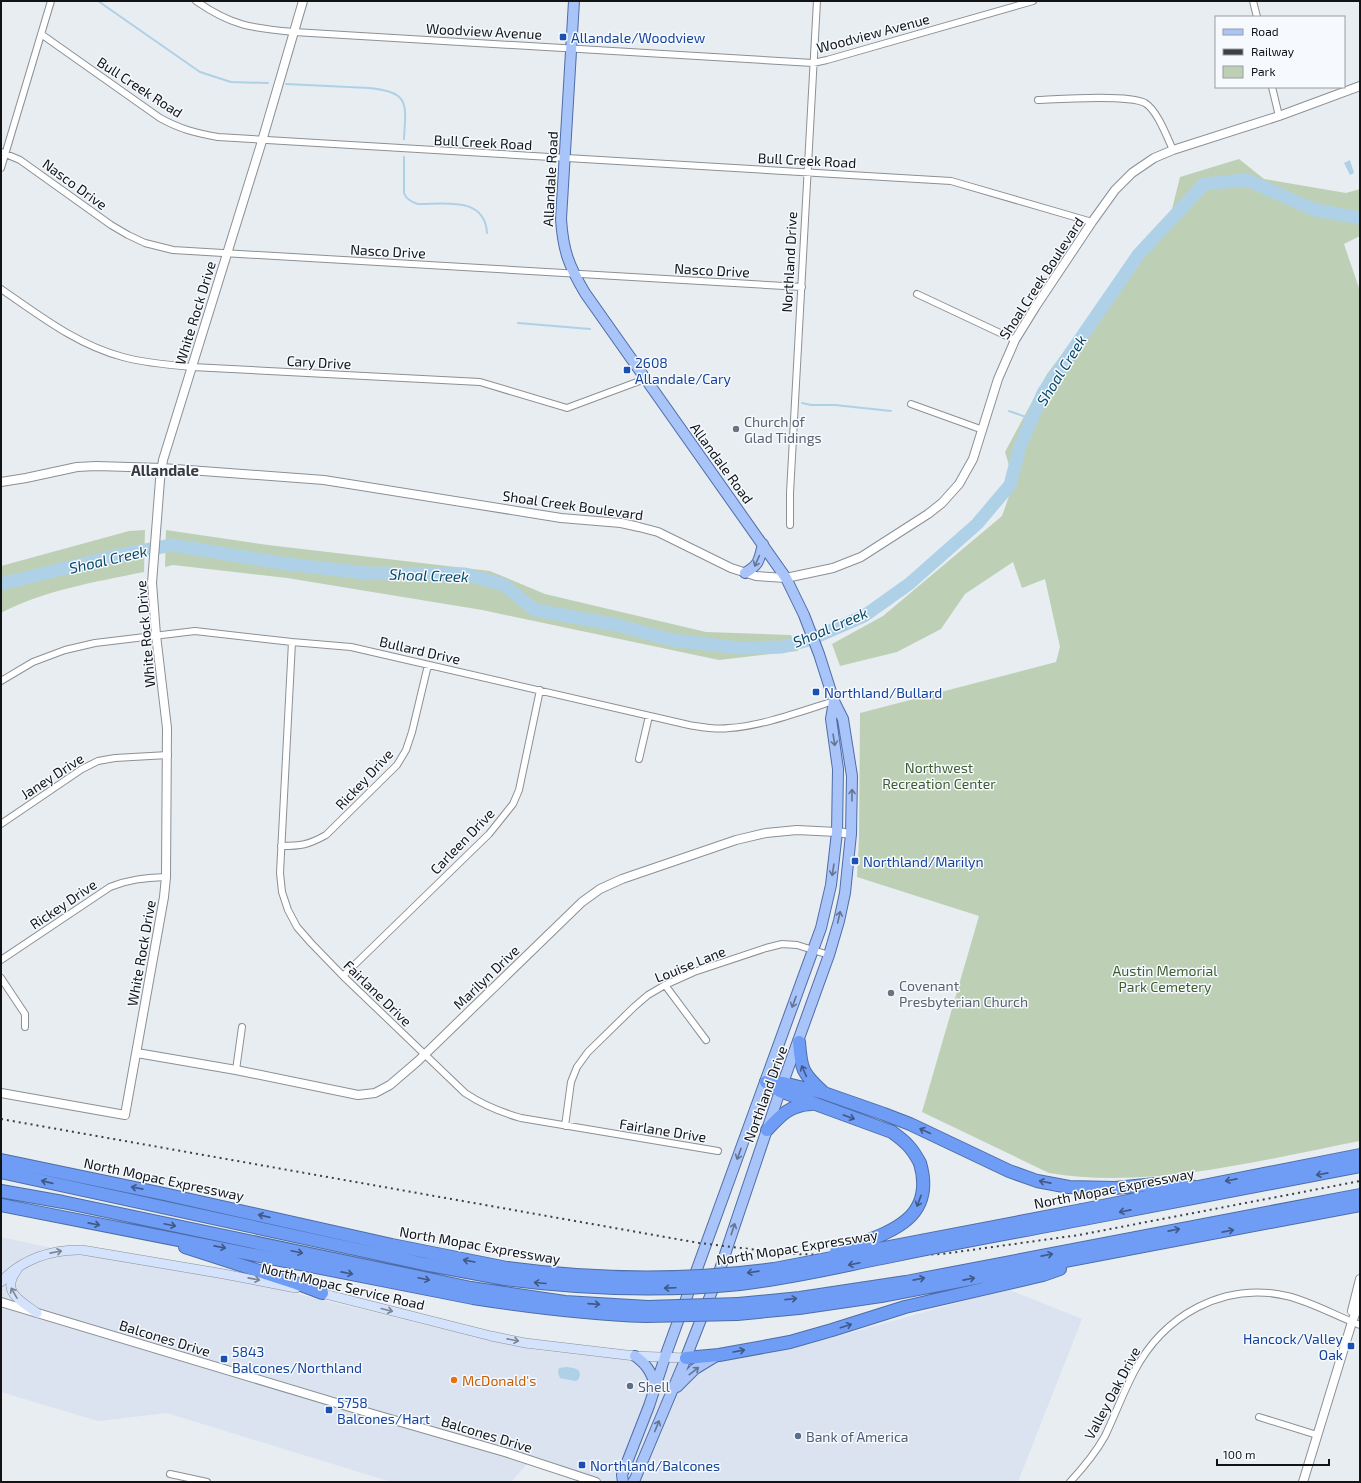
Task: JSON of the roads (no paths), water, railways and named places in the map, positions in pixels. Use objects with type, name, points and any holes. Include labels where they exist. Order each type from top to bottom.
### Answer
[{"type":"highway","points":[[799,1042],[800,1059],[803,1070],[813,1084],[824,1093]]},
{"type":"highway","points":[[766,1082],[782,1087],[824,1093],[879,1112],[910,1124],[1009,1171],[1036,1180],[1069,1187],[1115,1188],[1166,1184],[1195,1187]]},
{"type":"highway","points":[[782,1087],[812,1104],[892,1132],[903,1140],[912,1150],[923,1173],[924,1186],[921,1198],[916,1209],[907,1221],[896,1229],[885,1234],[805,1263]]},
{"type":"highway","points":[[767,1130],[778,1118],[794,1106],[812,1104]]},
{"type":"highway","name":"North Mopac Expressway","points":[[1,1160],[164,1194],[406,1248],[506,1274],[668,1278],[738,1274],[1083,1215],[1195,1187],[1360,1155]]},
{"type":"highway","points":[[1,1172],[424,1264],[506,1274],[566,1286],[625,1289],[702,1287],[775,1280],[1083,1215],[1360,1166]]},
{"type":"highway","points":[[36,1168],[154,1205]]},
{"type":"highway","points":[[1,1190],[470,1288],[565,1302],[647,1311]]},
{"type":"highway","points":[[737,1309],[906,1282],[1360,1195]]},
{"type":"highway","points":[[1,1200],[11,1198],[132,1218]]},
{"type":"highway","points":[[1,1205],[473,1298],[569,1311],[799,1308],[881,1296],[1094,1257],[1360,1205]]},
{"type":"highway","points":[[154,1236],[322,1293]]},
{"type":"highway","points":[[686,1358],[718,1355],[808,1337],[905,1307],[1043,1275],[1094,1257]]},
{"type":"main road","name":"Allandale Road","points":[[574,1],[560,220],[565,255],[574,275],[585,293],[786,578]]},
{"type":"main road","points":[[745,573],[755,567],[759,560],[763,544]]},
{"type":"main road","name":"Northland Drive","points":[[633,1482],[661,1415],[673,1391],[716,1281],[767,1130],[829,955],[839,921],[844,893],[851,834],[852,776],[843,719],[834,701],[819,654],[804,615],[786,578]]},
{"type":"main road","name":"Northland Drive","points":[[623,1482],[622,1475],[649,1406],[665,1357],[766,1082],[820,928],[831,884],[837,832],[838,769],[831,719],[834,701]]},
{"type":"main road","name":"North Mopac Service Road","points":[[1,1282],[7,1274],[34,1258],[68,1250],[82,1250],[224,1274],[322,1293],[511,1340],[561,1348],[635,1356],[686,1358]]},
{"type":"main road","points":[[20,1266],[12,1279],[11,1291],[16,1298],[37,1313]]},
{"type":"main road","points":[[673,1391],[695,1369],[718,1355]]},
{"type":"main road","points":[[635,1356],[642,1360],[650,1370],[655,1385]]},
{"type":"street","points":[[1,168],[3,153],[51,1]]},
{"type":"street","name":"Woodview Avenue","points":[[196,1],[214,14],[257,29],[813,62],[827,60],[1033,1]]},
{"type":"street","name":"White Rock Drive","points":[[1,1093],[125,1115],[164,897],[166,877],[167,728],[156,635],[152,583],[155,533],[162,468],[262,141],[303,1]]},
{"type":"street","name":"Northland Drive","points":[[790,525],[790,493],[817,1]]},
{"type":"street","points":[[1253,1],[1257,16]]},
{"type":"street","name":"Bull Creek Road","points":[[41,34],[160,118],[176,127],[196,133],[218,137],[262,141],[951,181],[1092,222]]},
{"type":"street","name":"Shoal Creek Boulevard","points":[[1,482],[77,467],[108,466],[162,468],[324,480],[561,518],[621,523],[658,532],[731,568],[745,573],[770,578],[786,578],[832,568],[861,557],[928,514],[959,484],[973,459],[998,379],[1015,340],[1092,222],[1115,190],[1132,173],[1154,158],[1173,150],[1279,116],[1360,86]]},
{"type":"street","points":[[1272,88],[1279,116]]},
{"type":"street","points":[[1038,100],[1127,98],[1145,103],[1155,115],[1173,150]]},
{"type":"street","name":"Nasco Drive","points":[[3,153],[20,160],[112,226],[145,243],[173,250],[574,275],[802,287]]},
{"type":"street","name":"Cary Drive","points":[[1,289],[66,333],[97,348],[121,357],[148,363],[192,367],[480,382],[567,408],[645,379]]},
{"type":"street","points":[[916,294],[1015,340]]},
{"type":"street","points":[[910,404],[983,430]]},
{"type":"street","name":"Bullard Drive","points":[[1,681],[33,662],[65,650],[95,643],[195,631],[292,642],[351,646],[689,725],[728,729],[750,726],[834,701]]},
{"type":"street","name":"Fairlane Drive","points":[[292,642],[280,873],[282,892],[288,910],[297,927],[343,976],[465,1093],[481,1104],[499,1112],[521,1118],[718,1151]]},
{"type":"street","name":"Rickey Drive","points":[[281,846],[302,846],[326,835],[397,765],[406,750],[412,732],[428,665]]},
{"type":"street","name":"Carleen Drive","points":[[343,976],[490,834],[513,804],[519,790],[540,690]]},
{"type":"street","points":[[640,759],[649,716]]},
{"type":"street","name":"Janey Drive","points":[[1,824],[82,769],[98,761],[115,758],[168,755]]},
{"type":"street","name":"Marilyn Drive","points":[[136,1053],[236,1070],[358,1095],[375,1093],[390,1086],[582,902],[600,889],[622,879],[744,838],[766,833],[797,830],[851,834]]},
{"type":"street","name":"Rickey Drive","points":[[1,960],[110,887],[126,880],[166,877]]},
{"type":"street","name":"Louise Lane","points":[[566,1126],[571,1082],[577,1067],[588,1052],[648,995],[665,985],[694,972],[782,944],[797,945],[829,955]]},
{"type":"street","points":[[1,978],[25,1014],[25,1027]]},
{"type":"street","points":[[665,985],[706,1040]]},
{"type":"street","points":[[236,1070],[242,1027]]},
{"type":"street","points":[[1352,1322],[1352,1309],[1360,1279]]},
{"type":"street","name":"Valley Oak Drive","points":[[1070,1482],[1081,1470],[1104,1437],[1134,1372],[1145,1353],[1161,1335],[1187,1312],[1226,1296],[1241,1294],[1274,1294],[1288,1296],[1307,1303],[1360,1326]]},
{"type":"street","points":[[1303,1482],[1352,1322],[1360,1301]]},
{"type":"street","name":"Balcones Drive","points":[[1,1302],[366,1412],[508,1453],[596,1482]]},
{"type":"street","points":[[1259,1417],[1317,1435]]},
{"type":"street","points":[[170,1474],[207,1482]]},
{"type":"water","points":[[1350,160],[1354,173],[1350,175],[1344,163]]},
{"type":"water","points":[[566,1367],[579,1371],[580,1376],[578,1380],[575,1381],[560,1378],[558,1373],[559,1368]]},
{"type":"waterway","points":[[98,1],[200,72],[231,82],[268,83]]},
{"type":"waterway","points":[[286,84],[369,88],[382,90],[399,96],[405,108],[404,139]]},
{"type":"waterway","points":[[404,157],[404,193],[407,199],[418,204],[451,203],[471,208],[479,213],[485,221],[487,233]]},
{"type":"waterway","name":"Shoal Creek","points":[[1,584],[115,556],[172,545],[287,564],[366,573],[465,574],[504,585],[535,610],[617,625],[671,640],[740,648],[782,647],[809,640],[864,616],[909,584],[977,524],[1010,485],[1020,446],[1043,393],[1138,255],[1204,184],[1247,180],[1315,210],[1360,218]]},
{"type":"waterway","points":[[518,323],[590,329]]},
{"type":"waterway","points":[[802,403],[891,411]]},
{"type":"waterway","points":[[1009,411],[1032,419]]},
{"type":"railway","points":[[1,1119],[699,1243],[791,1254],[888,1256],[942,1254],[1079,1235],[1360,1181]]},
{"type":"place","name":"Allandale/Woodview","points":[[563,37]]},
{"type":"place","name":"2608 Allandale/Cary","points":[[627,370]]},
{"type":"place","name":"Church of Glad Tidings","points":[[736,429]]},
{"type":"place","name":"Northland/Bullard","points":[[816,692]]},
{"type":"place","name":"Northland/Marilyn","points":[[855,861]]},
{"type":"place","name":"Covenant Presbyterian Church","points":[[891,993]]},
{"type":"place","name":"Hancock/Valley Oak","points":[[1351,1346]]},
{"type":"place","name":"5843 Balcones/Northland","points":[[224,1359]]},
{"type":"place","name":"McDonald's","points":[[454,1380]]},
{"type":"place","name":"Shell","points":[[630,1386]]},
{"type":"place","name":"5758 Balcones/Hart","points":[[329,1410]]},
{"type":"place","name":"Bank of America","points":[[798,1436]]},
{"type":"place","name":"Northland/Balcones","points":[[582,1465]]},
{"type":"district","name":"Allandale","points":[[165,470]]},
{"type":"park label","name":"Northwest Recreation Center","points":[[939,776]]},
{"type":"park label","name":"Austin Memorial Park Cemetery","points":[[1165,978]]}]
